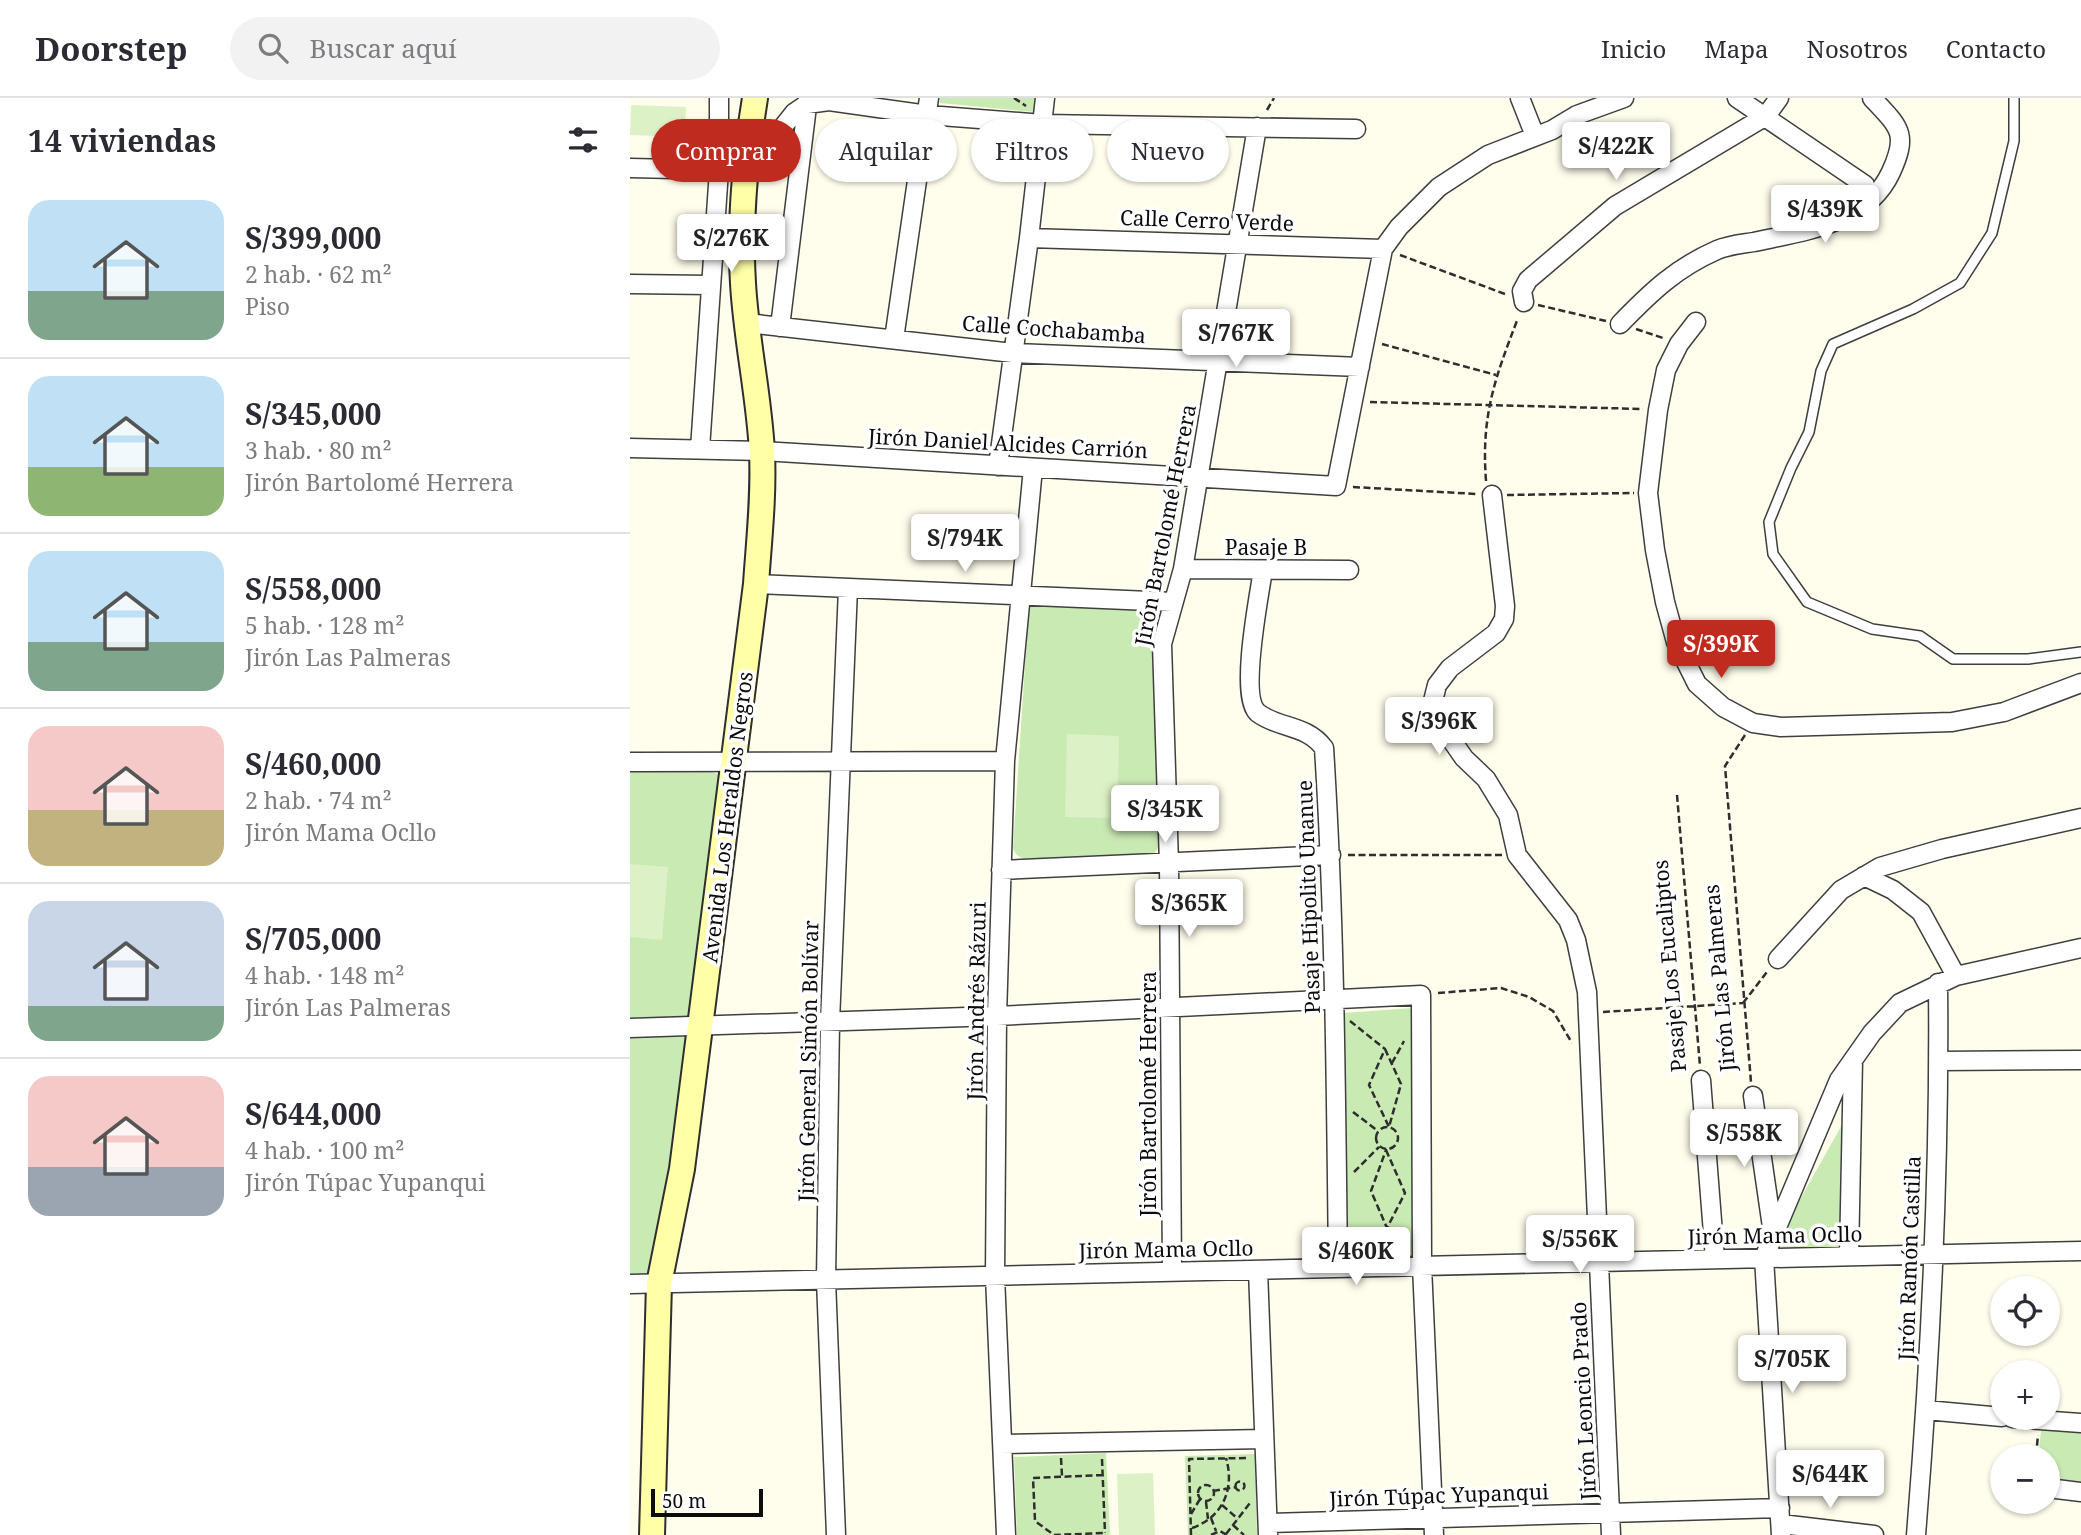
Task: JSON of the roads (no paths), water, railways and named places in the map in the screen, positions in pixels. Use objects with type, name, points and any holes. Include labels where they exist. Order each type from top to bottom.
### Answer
[{"type":"street","points":[[719,98],[719,119]]},
{"type":"street","name":"Avenida Los Heraldos Negros","points":[[752,119],[755,98]]},
{"type":"street","points":[[1520,98],[1535,136]]},
{"type":"street","points":[[1360,367],[1383,249],[1399,227],[1439,187],[1488,155],[1535,136],[1580,107],[1624,98]]},
{"type":"street","points":[[1737,98],[1865,185]]},
{"type":"street","points":[[1524,302],[1522,290],[1528,280],[1615,206],[1766,116],[1779,98]]},
{"type":"street","points":[[1620,324],[1660,283],[1688,264],[1721,248],[1807,231],[1857,212],[1871,202],[1887,181],[1896,162],[1901,136],[1893,121],[1872,98]]},
{"type":"street","points":[[780,327],[808,101]]},
{"type":"street","points":[[789,119],[808,101],[829,101],[1041,111],[1257,127],[1356,129]]},
{"type":"street","points":[[894,339],[928,107]]},
{"type":"street","points":[[998,466],[1029,238],[1041,111]]},
{"type":"street","name":"Jirón Bartolomé Herrera","points":[[1172,1272],[1169,864],[1162,645],[1183,569],[1257,127]]},
{"type":"street","points":[[630,168],[651,168]]},
{"type":"street","points":[[700,449],[718,182]]},
{"type":"street","name":"Avenida Los Heraldos Negros","points":[[652,1535],[659,1284],[682,1169],[735,762],[756,584],[762,496],[762,451],[743,285],[741,242],[743,182]]},
{"type":"street","name":"Calle Cerro Verde","points":[[1029,238],[1383,249]]},
{"type":"street","points":[[630,284],[710,285]]},
{"type":"street","points":[[1696,322],[1679,344],[1667,370],[1658,410],[1648,493],[1665,601],[1676,642],[1697,684],[1723,707],[1754,723],[1782,727],[1952,722],[2004,712],[2081,683]]},
{"type":"street","name":"Calle Cochabamba","points":[[747,323],[1013,353],[1360,367]]},
{"type":"street","name":"Jirón Daniel Alcides Carrión","points":[[630,448],[762,451],[1336,486],[1360,367]]},
{"type":"street","name":"Jirón Andrés Rázuri","points":[[1006,1535],[995,1276],[997,1016],[1005,761],[1033,468]]},
{"type":"street","name":"Jirón Leoncio Prado","points":[[1492,495],[1505,606],[1504,618],[1496,633],[1450,668],[1437,684],[1433,701],[1439,722],[1464,758],[1486,779],[1508,815],[1517,855],[1568,920],[1576,940],[1587,992],[1611,1535]]},
{"type":"street","name":"Pasaje B","points":[[1183,569],[1349,570]]},
{"type":"street","name":"Pasaje Hipolito Unanue","points":[[1263,570],[1252,643],[1252,706],[1259,714],[1316,737],[1324,748],[1331,855],[1335,1000],[1338,1268]]},
{"type":"street","points":[[756,584],[1173,602]]},
{"type":"street","name":"Jirón General Simón Bolívar","points":[[836,1535],[826,1280],[830,1021],[848,588]]},
{"type":"street","points":[[630,762],[1005,761]]},
{"type":"street","points":[[1778,960],[1841,891],[1880,867],[1942,849],[2081,818]]},
{"type":"street","points":[[1001,870],[1331,855]]},
{"type":"street","points":[[1864,877],[1893,890],[1921,912],[1956,976]]},
{"type":"street","points":[[1781,1522],[1763,1258],[1839,1080],[1872,1033],[1900,1003],[1956,976],[2081,948]]},
{"type":"street","name":"Jirón Ramón Castilla","points":[[1916,1535],[1926,1410],[1933,1254],[1939,1061],[1938,983]]},
{"type":"street","points":[[630,1028],[997,1016],[1422,995],[1423,1266],[1433,1526]]},
{"type":"street","points":[[1849,1256],[1853,1060]]},
{"type":"street","points":[[1939,1061],[2081,1060]]},
{"type":"street","name":"Pasaje Los Eucaliptos","points":[[1701,1080],[1715,1259]]},
{"type":"street","name":"Jirón Las Palmeras","points":[[1753,1096],[1773,1237]]},
{"type":"street","name":"Jirón Mama Ocllo","points":[[630,1284],[2081,1251]]},
{"type":"street","points":[[1258,1270],[1268,1529]]},
{"type":"street","points":[[1926,1410],[1990,1416]]},
{"type":"street","points":[[2060,1421],[2081,1423]]},
{"type":"street","points":[[1002,1444],[1264,1439]]},
{"type":"street","points":[[2060,1489],[2081,1492]]},
{"type":"street","name":"Jirón Túpac Yupanqui","points":[[1268,1529],[1433,1526],[1611,1513],[1781,1522],[1874,1535]]},
{"type":"lane","points":[[2014,98],[2014,141],[1993,233],[1960,284],[1913,309],[1857,331],[1833,344],[1821,371],[1809,432],[1790,468],[1769,522],[1773,554],[1807,602],[1872,629],[1920,636],[1953,659],[2028,659],[2081,652]]}]
